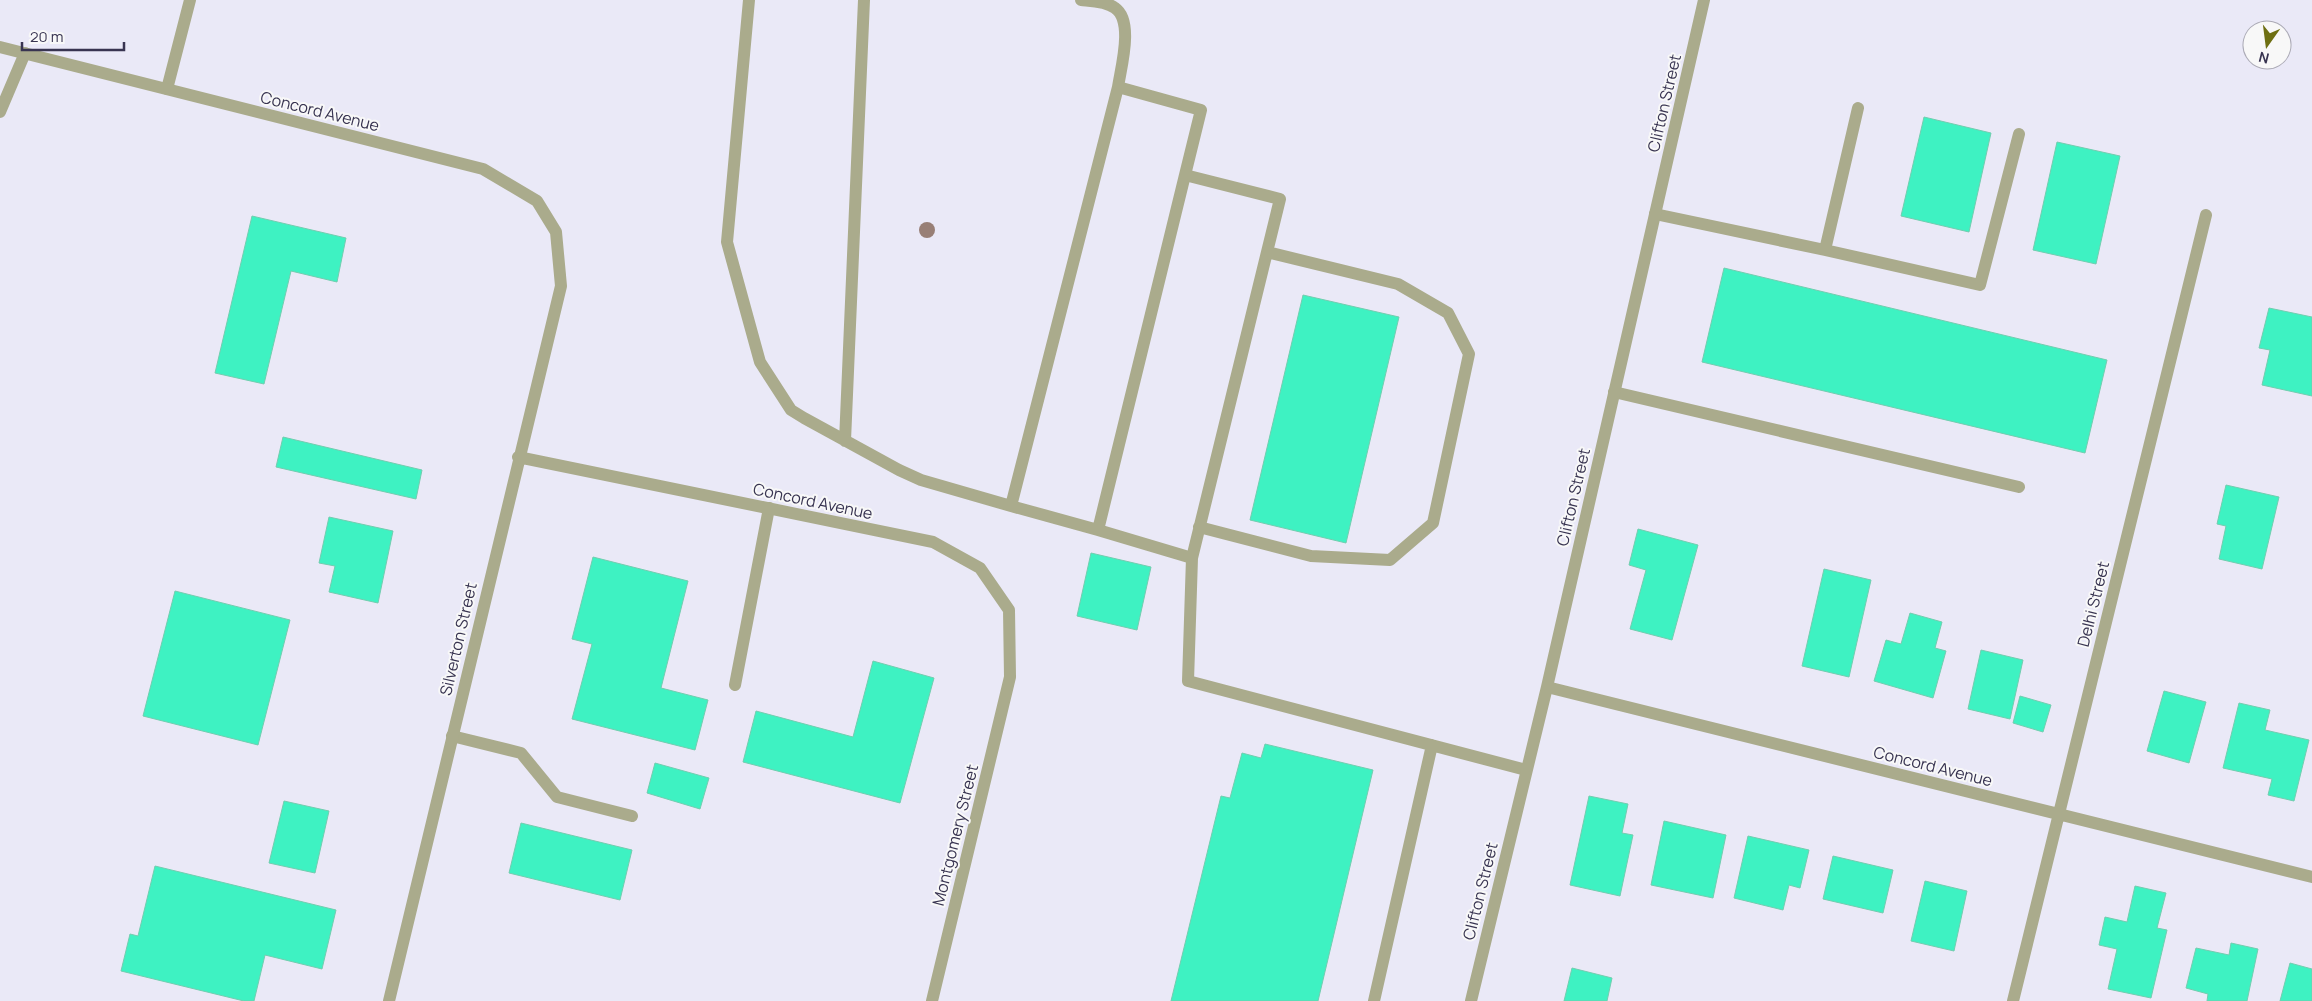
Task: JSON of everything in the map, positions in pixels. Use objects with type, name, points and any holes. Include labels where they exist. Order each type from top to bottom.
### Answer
[{"type":"street","points":[[167,90],[190,0]]},
{"type":"street","points":[[749,0],[727,242],[760,362],[791,410],[921,480],[1192,558]]},
{"type":"street","points":[[846,441],[864,0]]},
{"type":"street","points":[[1011,506],[1118,87],[1126,34],[1125,20],[1116,8],[1104,3],[1080,0]]},
{"type":"street","name":"Clifton Street","points":[[1471,1001],[1547,687],[1704,0]]},
{"type":"street","name":"Concord Avenue","points":[[0,47],[483,169],[537,201],[556,232],[561,286]]},
{"type":"street","points":[[0,112],[25,54]]},
{"type":"street","points":[[1098,530],[1201,110],[1118,87]]},
{"type":"street","points":[[1825,250],[1858,108]]},
{"type":"street","points":[[1655,214],[1980,285],[2019,134]]},
{"type":"street","points":[[1185,175],[1280,199],[1192,558],[1188,681],[1526,770]]},
{"type":"street","name":"Delhi Street","points":[[2013,1001],[2206,215]]},
{"type":"street","points":[[1199,527],[1312,556],[1390,560],[1433,523],[1469,354],[1448,313],[1398,284],[1266,252]]},
{"type":"street","name":"Silverton Street","points":[[389,1001],[518,457],[561,286]]},
{"type":"street","points":[[1614,392],[2019,487]]},
{"type":"street","name":"Concord Avenue","points":[[518,457],[933,542],[980,568],[1009,610],[1010,677]]},
{"type":"street","points":[[735,684],[768,508]]},
{"type":"street","name":"Montgomery Street","points":[[932,1001],[1010,677]]},
{"type":"street","name":"Concord Avenue","points":[[1547,687],[2312,878]]},
{"type":"street","points":[[452,736],[521,753],[557,797],[632,816]]},
{"type":"street","points":[[1374,1001],[1432,746]]},
{"type":"building","points":[[1924,117],[1991,133],[1969,232],[1901,216]]},
{"type":"building","points":[[2057,142],[2120,156],[2096,264],[2033,250]]},
{"type":"building","points":[[252,216],[346,238],[337,282],[291,271],[264,384],[215,373]]},
{"type":"building","points":[[1724,268],[2107,360],[2085,453],[1702,362]]},
{"type":"building","points":[[1303,295],[1399,317],[1346,543],[1250,520]]},
{"type":"building","points":[[2269,308],[2312,317],[2312,396],[2262,385],[2270,350],[2259,348]]},
{"type":"building","points":[[283,437],[422,470],[416,499],[276,467]]},
{"type":"building","points":[[2226,485],[2279,497],[2262,569],[2219,559],[2226,526],[2217,524]]},
{"type":"building","points":[[329,517],[393,531],[378,603],[329,592],[335,566],[319,563]]},
{"type":"building","points":[[1638,529],[1698,545],[1672,640],[1630,629],[1646,570],[1629,565]]},
{"type":"building","points":[[1091,553],[1151,567],[1137,630],[1077,616]]},
{"type":"building","points":[[593,557],[688,581],[661,688],[708,700],[695,750],[572,719],[592,644],[572,639]]},
{"type":"building","points":[[1824,569],[1871,580],[1849,677],[1802,666]]},
{"type":"building","points":[[175,591],[290,620],[258,745],[143,716]]},
{"type":"building","points":[[1910,613],[1942,622],[1935,648],[1946,651],[1933,698],[1874,681],[1886,640],[1901,644]]},
{"type":"building","points":[[1981,650],[2023,660],[2010,719],[1968,709]]},
{"type":"building","points":[[873,661],[934,678],[900,803],[743,762],[756,711],[853,737]]},
{"type":"building","points":[[2164,691],[2206,702],[2189,763],[2147,751]]},
{"type":"building","points":[[2020,696],[2051,705],[2043,732],[2013,723]]},
{"type":"building","points":[[2239,703],[2270,710],[2265,730],[2309,740],[2294,801],[2268,795],[2272,779],[2223,768]]},
{"type":"building","points":[[1265,744],[1373,770],[1318,1001],[1171,1001],[1221,796],[1230,798],[1242,753],[1261,758]]},
{"type":"building","points":[[655,763],[709,778],[700,809],[647,793]]},
{"type":"building","points":[[1589,796],[1628,804],[1622,833],[1633,835],[1620,896],[1570,885]]},
{"type":"building","points":[[284,801],[329,811],[315,873],[269,863]]},
{"type":"building","points":[[1664,821],[1726,835],[1713,898],[1651,885]]},
{"type":"building","points":[[521,823],[632,850],[620,900],[509,873]]},
{"type":"building","points":[[1748,836],[1809,850],[1800,888],[1789,885],[1783,910],[1734,898]]},
{"type":"building","points":[[1833,856],[1893,870],[1883,913],[1823,899]]},
{"type":"building","points":[[155,866],[336,910],[322,969],[265,955],[254,1001],[244,1001],[121,971],[130,934],[138,936]]},
{"type":"building","points":[[1925,881],[1967,891],[1954,951],[1911,941]]},
{"type":"building","points":[[2135,886],[2166,893],[2157,928],[2167,930],[2151,998],[2108,989],[2117,949],[2099,945],[2105,917],[2127,922]]},
{"type":"building","points":[[2231,943],[2258,949],[2247,1001],[2207,1001],[2208,994],[2186,988],[2196,948],[2229,955]]},
{"type":"building","points":[[2290,963],[2312,969],[2312,1001],[2280,1001]]},
{"type":"building","points":[[1572,968],[1612,978],[1607,1001],[1564,1001]]}]
